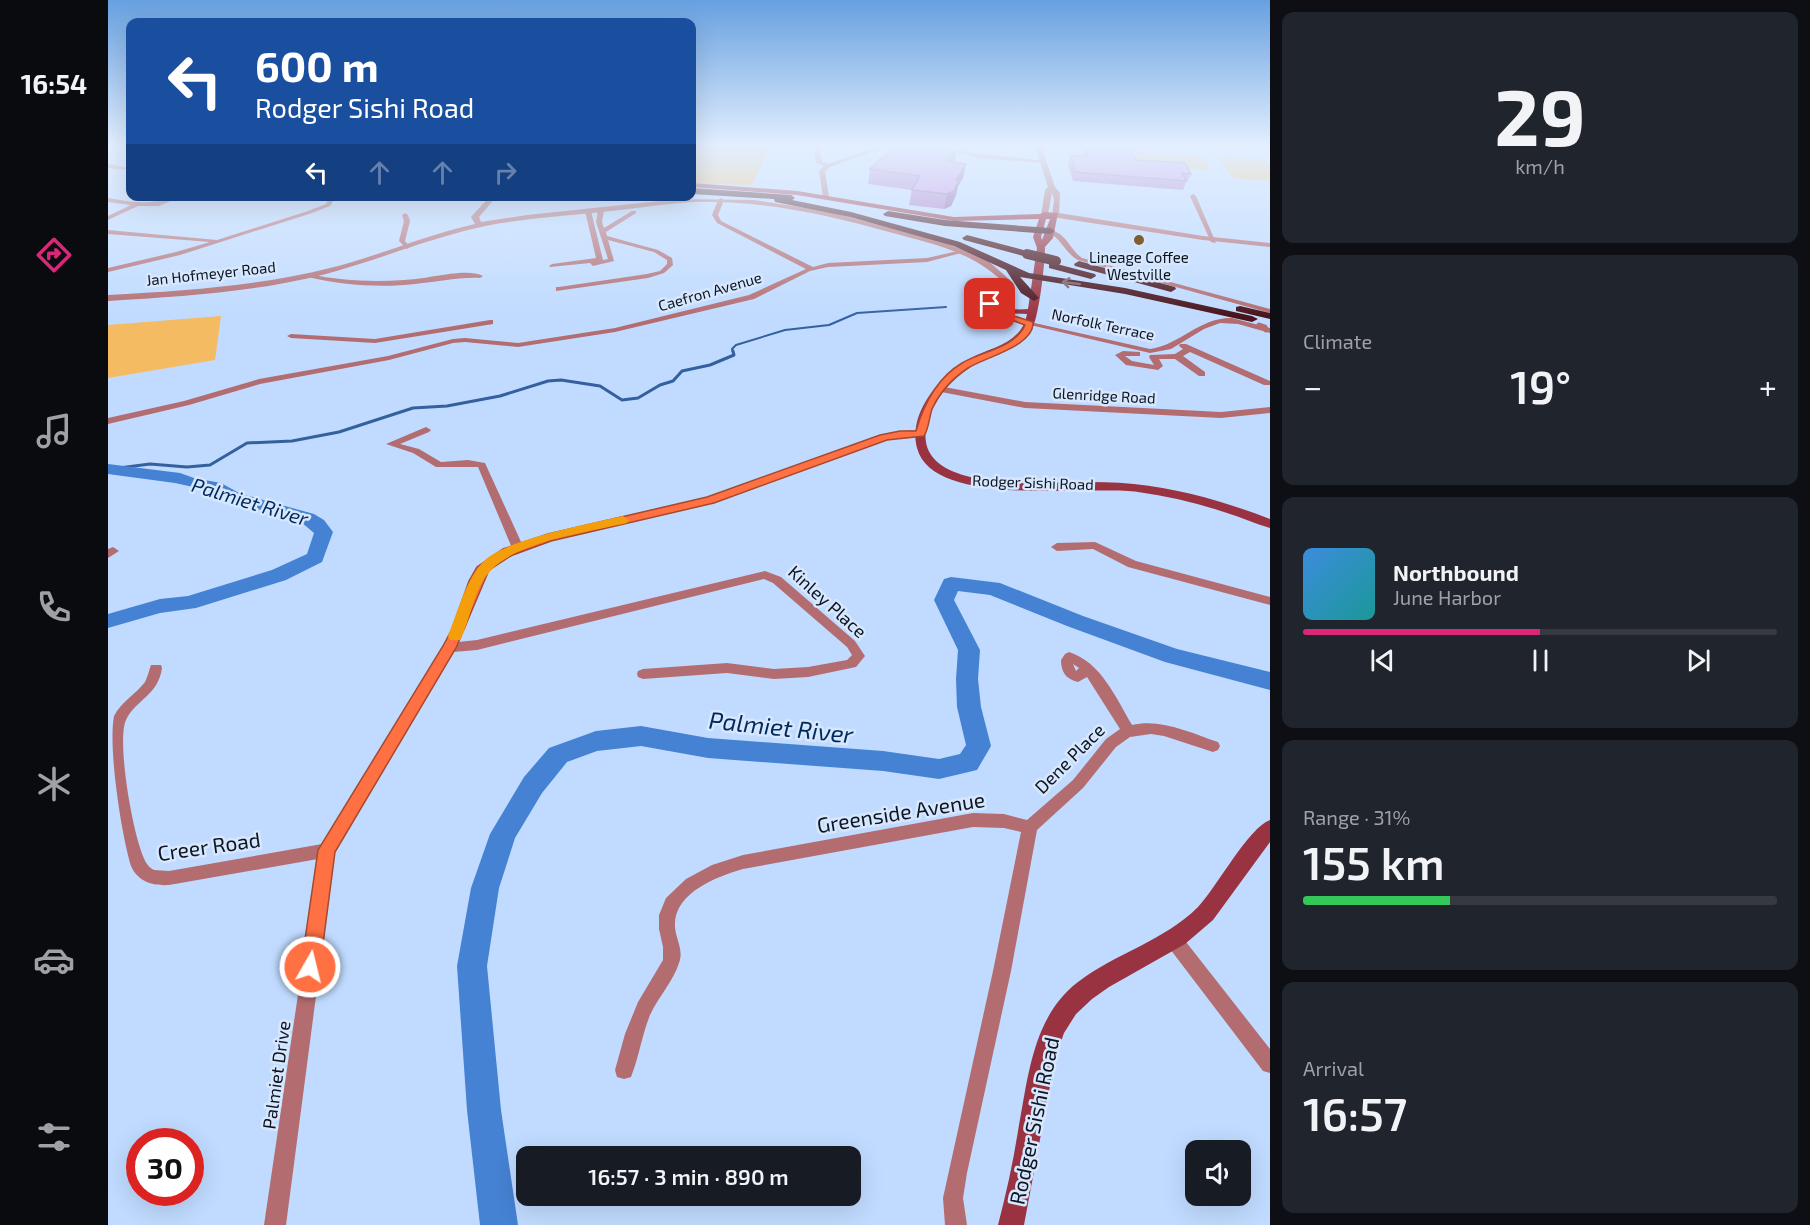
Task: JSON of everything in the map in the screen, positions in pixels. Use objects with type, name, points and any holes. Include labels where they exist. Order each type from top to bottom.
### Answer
[{"type":"highway","points":[[793,203],[851,215],[957,244],[1009,270],[1036,278],[1125,291],[1264,326]]},
{"type":"highway","points":[[797,203],[855,213],[1027,254],[1043,250],[1080,259]]},
{"type":"highway","points":[[820,203],[856,210],[1027,254]]},
{"type":"highway","points":[[821,203],[933,222],[1038,230]]},
{"type":"highway","points":[[1054,224],[1038,230],[987,230],[981,234],[988,239],[1054,263],[1264,326]]},
{"type":"highway","points":[[987,230],[1017,235],[1043,250],[1270,316]]},
{"type":"highway","points":[[1054,263],[1245,307]]},
{"type":"highway","points":[[1009,270],[1025,291],[1034,298]]},
{"type":"main road","points":[[862,203],[954,219],[1043,215],[1054,224],[1043,250],[1036,278],[1030,324],[1025,334],[1016,342],[966,365],[950,377],[939,389],[925,414],[921,434]]},
{"type":"main road","points":[[1043,215],[1037,241],[1043,250]]},
{"type":"main road","points":[[994,300],[996,306],[1005,311],[1032,311]]},
{"type":"main road","name":"Rodger Sishi Road","points":[[921,434],[922,451],[931,464],[951,476],[969,481],[997,485],[1109,486],[1147,490],[1195,499],[1270,524]]},
{"type":"main road","name":"Rodger Sishi Road","points":[[1011,1225],[1048,1042],[1057,1023],[1069,1005],[1102,978],[1193,926],[1217,903],[1270,828]]},
{"type":"street","points":[[129,203],[161,203]]},
{"type":"street","points":[[108,270],[168,257],[330,203]]},
{"type":"street","points":[[445,234],[476,215],[487,203]]},
{"type":"street","name":"Jan Hofmeyer Road","points":[[108,298],[230,290],[310,276],[479,225],[659,203]]},
{"type":"street","points":[[720,203],[715,215],[719,222],[812,269]]},
{"type":"street","name":"Jan Hofmeyer Road","points":[[760,203],[838,215],[962,252],[992,268],[1006,280],[994,300]]},
{"type":"street","points":[[1043,215],[1046,204],[1049,203]]},
{"type":"street","points":[[1057,203],[1054,224],[1073,255],[1080,259],[1245,307],[1270,311]]},
{"type":"street","points":[[1196,203],[1213,241]]},
{"type":"street","points":[[108,218],[137,204]]},
{"type":"street","points":[[482,208],[484,214],[492,217],[518,219]]},
{"type":"street","points":[[566,267],[612,260],[599,222],[601,210]]},
{"type":"street","points":[[552,266],[600,259],[588,211]]},
{"type":"street","points":[[603,235],[634,212]]},
{"type":"street","points":[[405,215],[402,241],[407,247]]},
{"type":"street","points":[[476,215],[475,220],[479,225]]},
{"type":"street","points":[[1054,224],[1079,218],[1213,241]]},
{"type":"street","points":[[1054,224],[1270,246]]},
{"type":"street","points":[[108,232],[219,241]]},
{"type":"street","points":[[560,290],[648,276],[666,270],[671,263],[661,253],[603,235]]},
{"type":"street","name":"Caefron Avenue","points":[[108,421],[186,403],[259,382],[389,358],[453,341],[498,344],[545,342],[646,323],[758,295],[812,269],[838,264],[927,260],[962,252]]},
{"type":"street","points":[[310,276],[403,282],[462,275],[480,276]]},
{"type":"street","points":[[994,300],[990,307],[992,311],[1030,324]]},
{"type":"street","name":"Norfolk Terrace","points":[[1030,324],[1150,351],[1165,349],[1219,321],[1264,326]]},
{"type":"street","points":[[291,336],[375,341],[490,322]]},
{"type":"street","points":[[1176,344],[1266,383]]},
{"type":"street","points":[[1153,357],[1177,356],[1189,349]]},
{"type":"street","points":[[1177,356],[1203,374]]},
{"type":"street","name":"Glenridge Road","points":[[939,389],[1025,405],[1221,415],[1270,410]]},
{"type":"street","points":[[426,430],[391,444],[416,451],[439,465],[468,463],[482,465],[518,548]]},
{"type":"street","name":"Palmiet Drive","points":[[275,1225],[327,850],[449,648],[484,567],[498,557],[518,548],[569,532],[710,500],[884,438],[900,434],[921,434]]},
{"type":"street","points":[[1057,547],[1095,545],[1132,564],[1270,601]]},
{"type":"street","name":"Kinley Place","points":[[449,648],[477,645],[765,575],[777,580],[851,644],[859,656],[856,662],[843,666],[789,674],[727,668],[643,674]]},
{"type":"street","name":"Creer Road","points":[[156,668],[156,675],[152,683],[119,718],[112,734],[110,753],[116,788],[142,872],[151,878],[169,878],[327,850]]},
{"type":"street","points":[[1088,668],[1128,731]]},
{"type":"street","name":"Dene Place","points":[[1030,827],[1071,792],[1113,741],[1128,731],[1149,729],[1168,732],[1213,746]]},
{"type":"street","name":"Greenside Avenue","points":[[624,1070],[638,1022],[673,957],[667,927],[668,915],[680,895],[703,876],[743,862],[973,820],[1005,820],[1030,827]]},
{"type":"street","points":[[956,1225],[953,1198],[957,1173],[1002,971],[1030,827]]},
{"type":"street","points":[[1173,939],[1270,1064]]},
{"type":"shaded area","points":[[221,316],[215,360],[108,378],[108,325]]},
{"type":"waterway","points":[[733,353],[732,349],[736,345],[785,330],[829,325],[857,313],[946,307]]},
{"type":"waterway","points":[[111,469],[150,464],[187,467],[210,465],[247,443],[292,441],[339,432],[413,408],[447,406],[500,396],[548,381],[561,380],[600,386],[622,400],[638,398],[660,385],[673,381],[682,371],[710,365],[734,355],[733,351]]},
{"type":"waterway","name":"Palmiet River","points":[[108,469],[180,478],[218,488],[235,498],[296,513],[317,524],[324,532],[315,558],[279,575],[189,603],[160,606],[108,621]]},
{"type":"waterway","name":"Palmiet River","points":[[499,1225],[484,1110],[472,966],[485,888],[503,834],[533,785],[558,755],[596,741],[641,736],[708,748],[883,761],[939,769],[968,763],[979,746],[969,707],[967,679],[969,650],[944,600],[951,584],[993,588],[1075,621],[1173,656],[1270,681]]},
{"type":"slow traffic","points":[[455,636],[476,581],[489,562],[508,552],[548,538],[623,520]]},
{"type":"place","name":"Lineage Coffee Westville","points":[[1139,240]]},
{"type":"route","points":[[310,967],[327,850],[449,648],[459,629],[476,581],[489,562],[508,552],[548,538],[710,500],[884,438],[900,434],[921,434],[924,417],[942,384],[966,365],[982,356],[1010,346],[1027,331],[1030,324],[995,313],[990,309],[990,304]]}]
